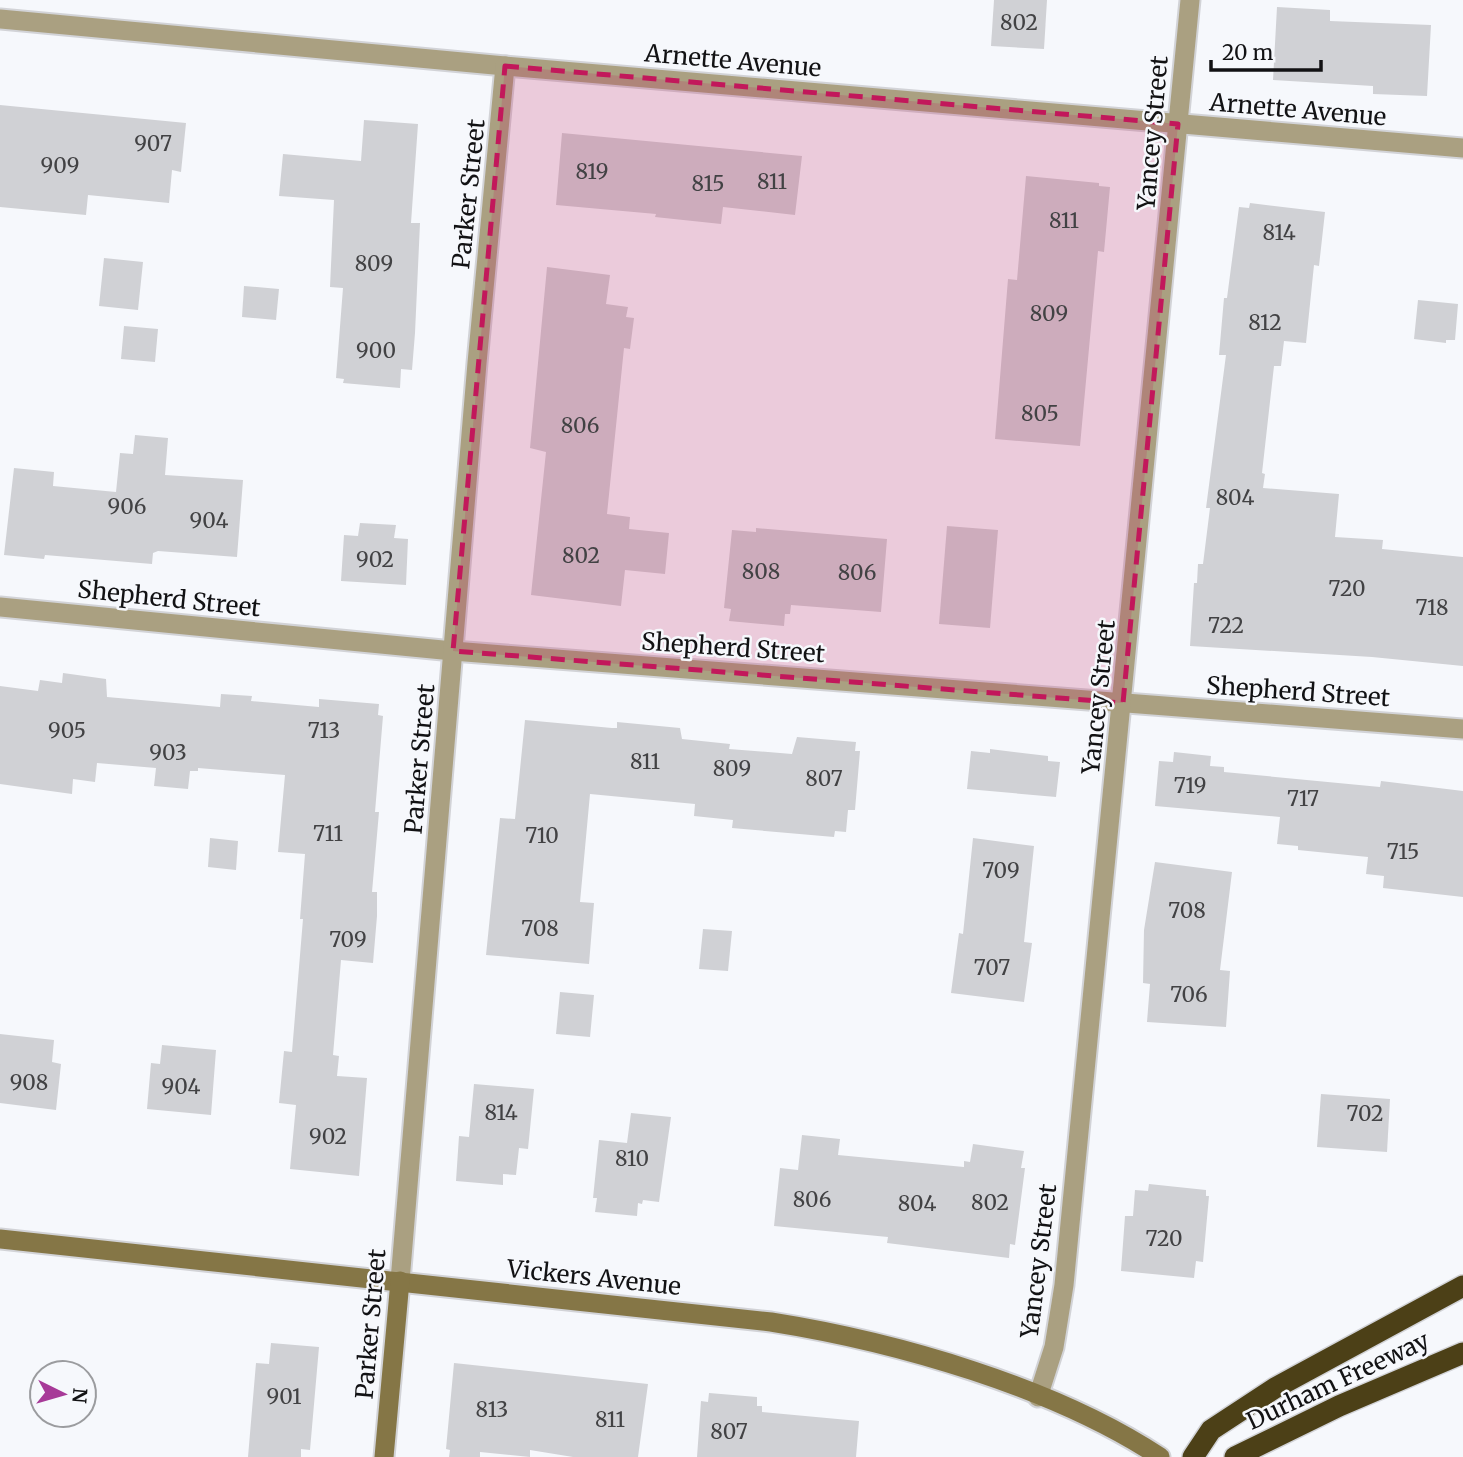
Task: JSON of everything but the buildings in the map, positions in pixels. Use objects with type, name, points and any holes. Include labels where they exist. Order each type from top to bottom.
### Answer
[{"type":"highway","points":[[1193,1457],[1210,1430],[1275,1388],[1463,1286]]},
{"type":"highway","name":"Durham Freeway","points":[[1235,1457],[1339,1406],[1463,1353]]},
{"type":"main road","name":"Vickers Avenue","points":[[0,1239],[771,1322],[834,1332],[946,1362],[1060,1405],[1116,1430],[1160,1457]]},
{"type":"main road","name":"Parker Street","points":[[384,1457],[400,1281]]},
{"type":"street","name":"Yancey Street","points":[[1038,1397],[1054,1347],[1064,1285],[1190,0]]},
{"type":"street","name":"Arnette Avenue","points":[[0,19],[505,66],[1463,148]]},
{"type":"street","name":"Parker Street","points":[[400,1281],[505,66]]},
{"type":"street","name":"Shepherd Street","points":[[0,607],[453,651],[1463,729]]},
{"type":"highlighted area","points":[[505,66],[1178,124],[1123,703],[453,651]]}]
